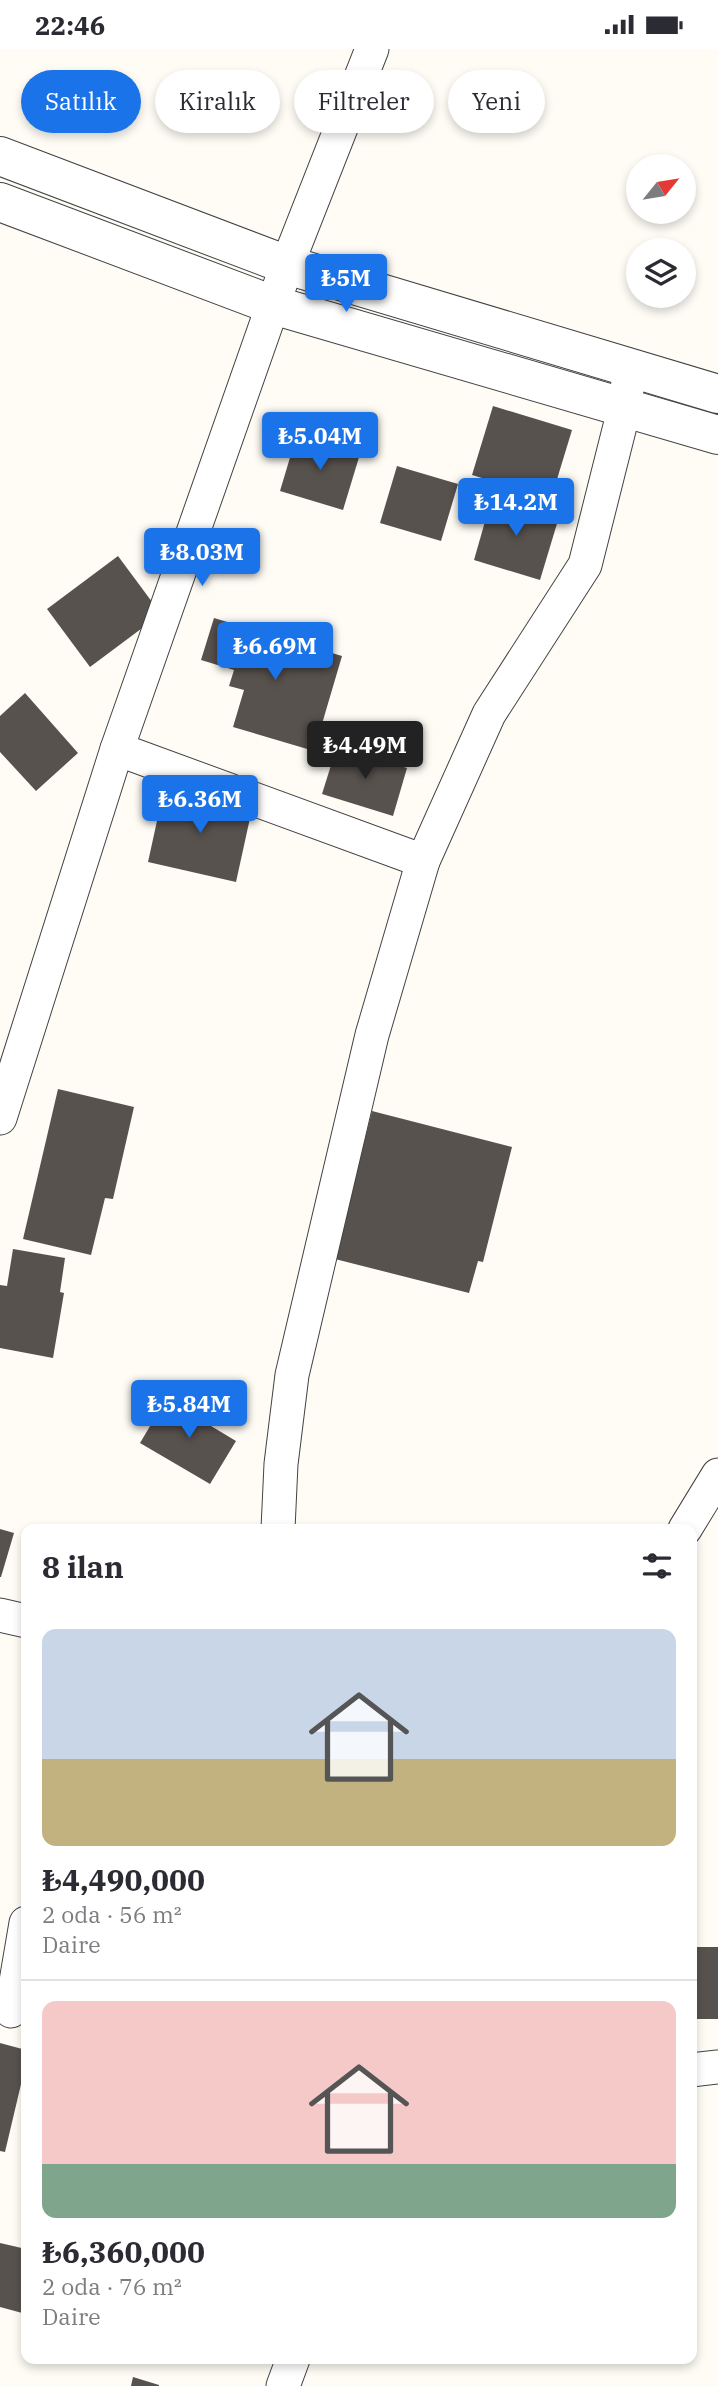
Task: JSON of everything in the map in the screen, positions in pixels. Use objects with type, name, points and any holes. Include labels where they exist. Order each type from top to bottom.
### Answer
[{"type":"street","points":[[0,1115],[117,749],[287,265],[372,49]]},
{"type":"street","points":[[0,156],[287,265],[718,394]]},
{"type":"street","points":[[0,202],[273,305],[624,410],[718,435]]},
{"type":"street","points":[[278,1524],[281,1464],[292,1375],[372,1035],[423,861],[489,714],[585,565],[624,410],[629,368]]},
{"type":"street","points":[[117,749],[423,861]]},
{"type":"street","points":[[688,1524],[718,1475]]},
{"type":"street","points":[[0,1615],[21,1620]]},
{"type":"street","points":[[12,2011],[21,1954]]},
{"type":"street","points":[[697,2069],[718,2067]]},
{"type":"street","points":[[283,2386],[291,2364]]},
{"type":"building","points":[[493,406],[572,430],[551,499],[472,475]]},
{"type":"building","points":[[297,434],[360,454],[343,510],[280,491]]},
{"type":"building","points":[[397,466],[458,484],[441,541],[380,523]]},
{"type":"building","points":[[492,497],[559,517],[540,580],[474,560]]},
{"type":"building","points":[[118,556],[161,614],[90,667],[47,609]]},
{"type":"building","points":[[214,618],[342,656],[314,751],[233,727],[244,690],[229,686],[234,670],[201,660]]},
{"type":"building","points":[[25,693],[78,753],[36,791],[0,752],[0,716]]},
{"type":"building","points":[[337,746],[407,768],[393,816],[322,794]]},
{"type":"building","points":[[164,789],[252,809],[236,882],[148,862]]},
{"type":"building","points":[[58,1089],[134,1107],[113,1199],[105,1198],[91,1255],[23,1239]]},
{"type":"building","points":[[372,1111],[512,1147],[483,1262],[478,1261],[469,1293],[335,1259]]},
{"type":"building","points":[[13,1249],[65,1258],[60,1292],[64,1293],[53,1358],[0,1348],[0,1285],[7,1286]]},
{"type":"building","points":[[194,1400],[218,1414],[211,1426],[236,1441],[210,1484],[140,1443],[165,1401],[186,1414]]},
{"type":"building","points":[[0,1529],[14,1533],[1,1577],[0,1577]]},
{"type":"building","points":[[697,1947],[718,1947],[718,2019],[697,2019]]},
{"type":"building","points":[[0,2043],[21,2049],[21,2084],[5,2152],[0,2151]]},
{"type":"building","points":[[0,2243],[21,2248],[21,2313],[0,2307]]},
{"type":"building","points":[[133,2377],[159,2385],[159,2386],[131,2386]]}]
